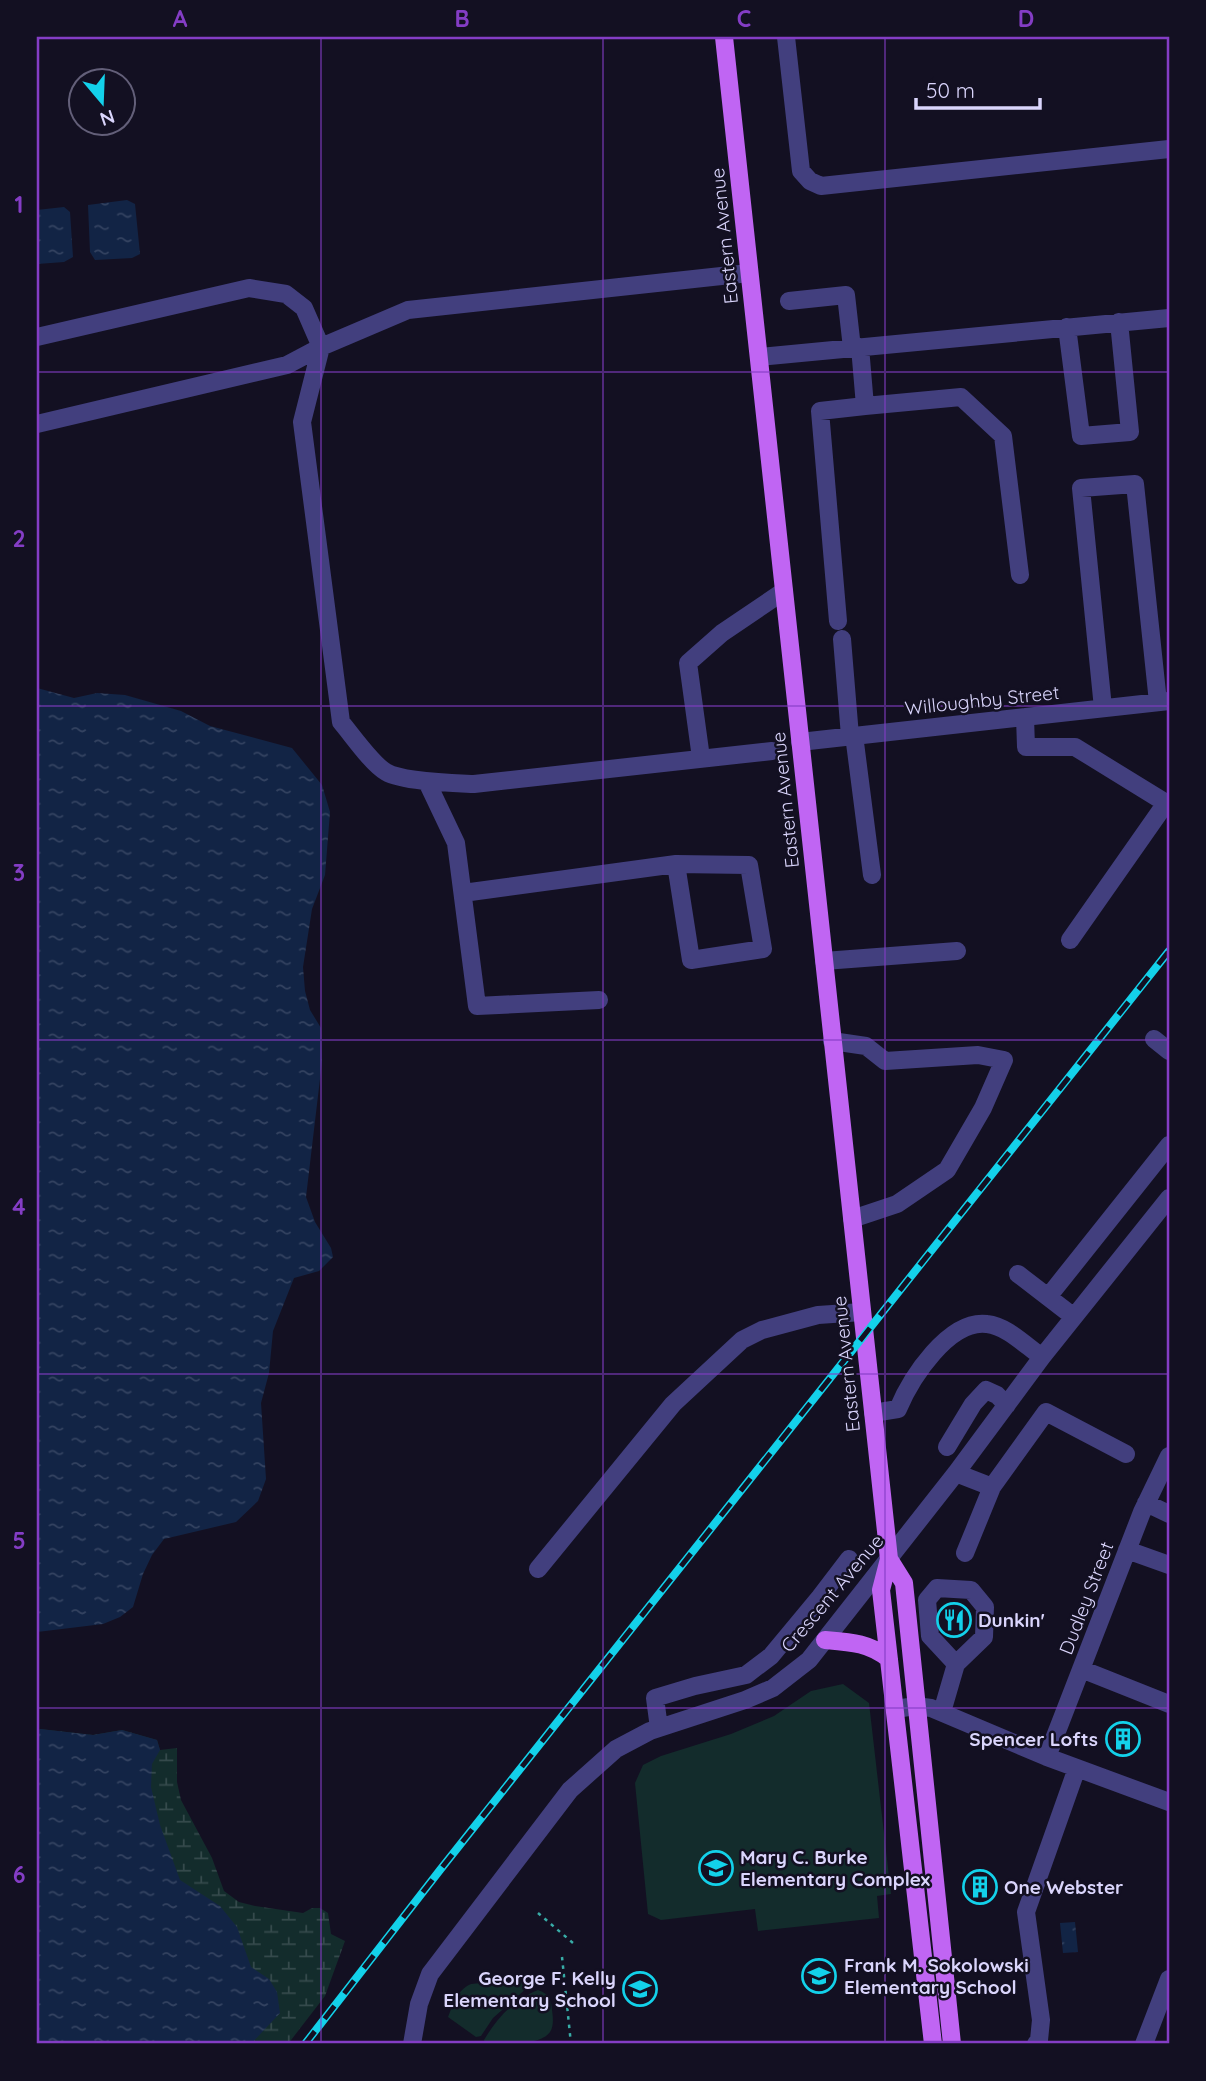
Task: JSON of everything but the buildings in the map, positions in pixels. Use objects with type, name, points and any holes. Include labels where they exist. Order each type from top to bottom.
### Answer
[{"type":"main road","name":"Eastern Avenue","points":[[724,37],[873,1413],[888,1559],[881,1590],[933,2044]]},
{"type":"main road","name":"Eastern Avenue","points":[[888,1559],[904,1583],[952,2044]]},
{"type":"main road","points":[[825,1640],[856,1642],[877,1650],[889,1659]]},
{"type":"street","points":[[786,37],[801,171],[810,181],[821,186],[1169,149]]},
{"type":"street","points":[[37,425],[287,365],[321,347],[408,310],[750,273]]},
{"type":"street","points":[[37,337],[249,288],[286,294],[303,308],[321,347],[302,422],[341,722],[360,747],[386,772],[428,782],[474,784],[772,751]]},
{"type":"street","points":[[789,301],[846,295],[865,406]]},
{"type":"street","points":[[758,357],[1169,317]]},
{"type":"street","points":[[1067,327],[1081,436],[1130,432],[1119,322]]},
{"type":"street","points":[[838,621],[820,411],[961,397],[1003,436],[1020,575]]},
{"type":"street","points":[[1103,708],[1081,488],[1135,484],[1164,701]]},
{"type":"street","points":[[701,758],[688,663],[722,634],[784,591]]},
{"type":"street","points":[[842,639],[852,736],[872,875]]},
{"type":"street","name":"Willoughby Street","points":[[800,741],[1164,701]]},
{"type":"street","points":[[1025,717],[1026,747],[1075,747],[1166,803],[1070,940]]},
{"type":"street","points":[[428,782],[456,844],[477,1006],[599,1000]]},
{"type":"street","points":[[463,893],[676,864],[749,865],[763,949],[691,960],[676,864]]},
{"type":"street","points":[[824,961],[957,951]]},
{"type":"street","points":[[1154,1039],[1169,1051]]},
{"type":"street","points":[[832,1041],[866,1046],[885,1061],[978,1055],[1004,1060],[983,1108],[947,1170],[897,1204],[852,1219]]},
{"type":"street","points":[[1048,1297],[1169,1145]]},
{"type":"street","name":"Crescent Avenue","points":[[412,2044],[419,2004],[430,1975],[570,1790],[616,1749],[659,1728],[773,1688],[809,1660],[956,1473],[1042,1357],[1166,1208]]},
{"type":"street","points":[[1018,1274],[1074,1317]]},
{"type":"street","points":[[538,1569],[673,1404],[742,1340],[762,1330],[818,1315],[862,1312]]},
{"type":"street","points":[[873,1413],[898,1409],[915,1376],[941,1344],[965,1326],[988,1324],[1001,1328],[1042,1357]]},
{"type":"street","points":[[947,1447],[973,1404],[986,1390],[1007,1405]]},
{"type":"street","points":[[965,1553],[992,1487],[1046,1412],[1126,1454]]},
{"type":"street","name":"Dudley Street","points":[[1047,1757],[1146,1503],[1169,1456]]},
{"type":"street","points":[[956,1473],[992,1487]]},
{"type":"street","points":[[1146,1503],[1169,1514]]},
{"type":"street","points":[[1127,1550],[1169,1566]]},
{"type":"street","points":[[659,1728],[654,1699],[695,1686],[746,1675],[771,1656],[849,1559]]},
{"type":"street","points":[[942,1712],[956,1664],[984,1636],[985,1607],[971,1590],[937,1588],[927,1601],[930,1636],[956,1664]]},
{"type":"street","points":[[820,1597],[844,1617]]},
{"type":"street","points":[[909,1639],[930,1636]]},
{"type":"street","points":[[1081,1669],[1169,1704]]},
{"type":"street","points":[[895,1709],[916,1706],[942,1712],[1047,1757],[1169,1802]]},
{"type":"street","points":[[1036,2044],[1039,2040],[1041,2020],[1027,1912],[1077,1768]]},
{"type":"street","points":[[1143,2044],[1169,1979]]},
{"type":"path","points":[[538,1913],[573,1943]]},
{"type":"path","points":[[562,1957],[571,2044]]},
{"type":"green space","points":[[843,1684],[869,1703],[891,1894],[877,1896],[879,1918],[758,1931],[755,1909],[661,1920],[648,1914],[635,1783],[643,1765],[661,1756],[731,1734],[774,1716],[811,1691]]},
{"type":"green space","points":[[40,1729],[93,1735],[122,1730],[157,1740],[160,1750],[177,1748],[177,1782],[181,1800],[212,1858],[224,1891],[239,1902],[255,1906],[303,1913],[312,1908],[320,1908],[328,1913],[331,1934],[345,1941],[325,1996],[288,2044],[37,2044],[37,1732]]},
{"type":"green space","points":[[521,1979],[528,1982],[528,1987],[493,2018],[481,2036],[476,2037],[448,2017],[459,1994],[471,1984]]},
{"type":"green space","points":[[538,1990],[547,1995],[551,2002],[553,2021],[550,2032],[545,2037],[529,2042],[485,2044],[484,2040],[500,2017],[521,1999]]},
{"type":"water","points":[[127,200],[135,204],[140,254],[132,258],[95,260],[90,252],[88,205]]},
{"type":"water","points":[[64,207],[70,212],[73,257],[64,262],[37,264],[37,210]]},
{"type":"water","points":[[37,688],[74,698],[97,693],[125,695],[181,711],[210,726],[292,748],[322,785],[330,812],[325,875],[312,909],[303,967],[310,1010],[321,1028],[322,1062],[306,1197],[333,1257],[319,1271],[294,1278],[273,1331],[269,1373],[261,1403],[266,1479],[258,1501],[236,1522],[164,1539],[143,1574],[133,1607],[120,1617],[103,1624],[37,1632]]},
{"type":"water","points":[[40,1729],[93,1735],[122,1730],[157,1740],[160,1750],[152,1764],[151,1787],[160,1825],[180,1880],[220,1906],[237,1927],[251,1967],[269,1979],[277,1992],[280,2013],[251,2044],[37,2044],[37,1732]]},
{"type":"water","points":[[1075,1922],[1078,1952],[1063,1953],[1060,1923]]},
{"type":"railway","points":[[305,2044],[1169,951]]},
{"type":"place","name":"Dunkin'","points":[[954,1620]]},
{"type":"place","name":"Spencer Lofts","points":[[1123,1739]]},
{"type":"place","name":"Mary C. Burke Elementary Complex","points":[[716,1868]]},
{"type":"place","name":"One Webster","points":[[980,1887]]},
{"type":"place","name":"Frank M. Sokolowski Elementary School","points":[[819,1976]]},
{"type":"place","name":"George F. Kelly Elementary School","points":[[640,1989]]}]
